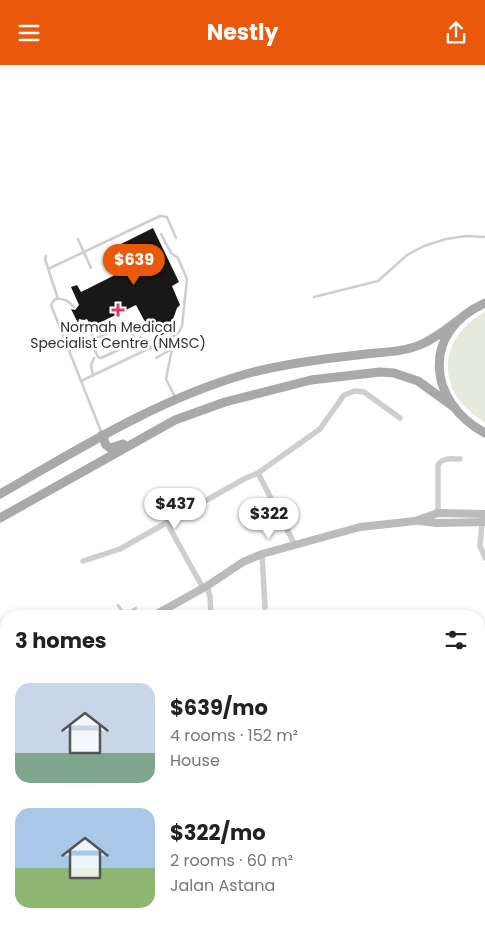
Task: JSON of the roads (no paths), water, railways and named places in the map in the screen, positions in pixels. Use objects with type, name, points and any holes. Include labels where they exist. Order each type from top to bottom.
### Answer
[{"type":"main road","points":[[0,494],[102,435],[176,399],[245,375],[297,363],[405,350],[421,345],[435,337],[472,309],[485,303]]},
{"type":"main road","points":[[460,319],[446,336],[439,357],[443,391],[454,407],[470,424],[485,433]]},
{"type":"main road","points":[[102,435],[106,445],[110,448],[117,447],[163,423],[224,402],[311,380],[380,372],[401,375],[418,381],[454,407]]},
{"type":"main road","points":[[0,518],[175,420]]},
{"type":"main road","points":[[415,521],[438,513],[485,512]]},
{"type":"main road","points":[[165,610],[243,562],[262,554],[360,527],[415,521],[437,523],[483,522]]},
{"type":"street","points":[[82,561],[120,549],[258,473],[320,429],[344,395],[355,391],[364,392],[400,418]]},
{"type":"street","points":[[438,513],[438,465],[440,461],[445,459],[460,459]]},
{"type":"street","points":[[258,473],[295,545]]},
{"type":"street","points":[[483,522],[480,545],[485,558]]},
{"type":"street","points":[[166,523],[205,587],[210,597],[211,610]]},
{"type":"street","points":[[262,554],[265,607]]},
{"type":"lane","points":[[48,269],[164,215],[168,217],[176,238]]},
{"type":"lane","points":[[81,381],[171,339],[179,332],[182,326],[186,277],[178,258],[171,253],[161,234]]},
{"type":"lane","points":[[314,297],[378,281],[406,255],[424,246],[446,239],[466,236],[485,237]]},
{"type":"lane","points":[[78,239],[91,268]]},
{"type":"lane","points":[[46,255],[45,259],[58,299]]},
{"type":"lane","points":[[74,307],[66,300],[58,299],[52,303],[51,307],[102,435]]},
{"type":"lane","points":[[81,322],[95,339]]},
{"type":"lane","points":[[69,350],[127,325],[131,328],[136,341],[102,358],[96,355],[90,341]]},
{"type":"lane","points":[[140,337],[147,341],[150,348]]},
{"type":"lane","points":[[171,339],[172,349],[166,379],[176,399]]},
{"type":"lane","points":[[156,358],[172,349]]},
{"type":"lane","points":[[93,376],[90,365],[94,358]]},
{"type":"lane","points":[[118,605],[121,610]]},
{"type":"lane","points":[[132,610],[136,608]]},
{"type":"place","name":"Normah Medical Specialist Centre (NMSC)","points":[[118,310]]}]
